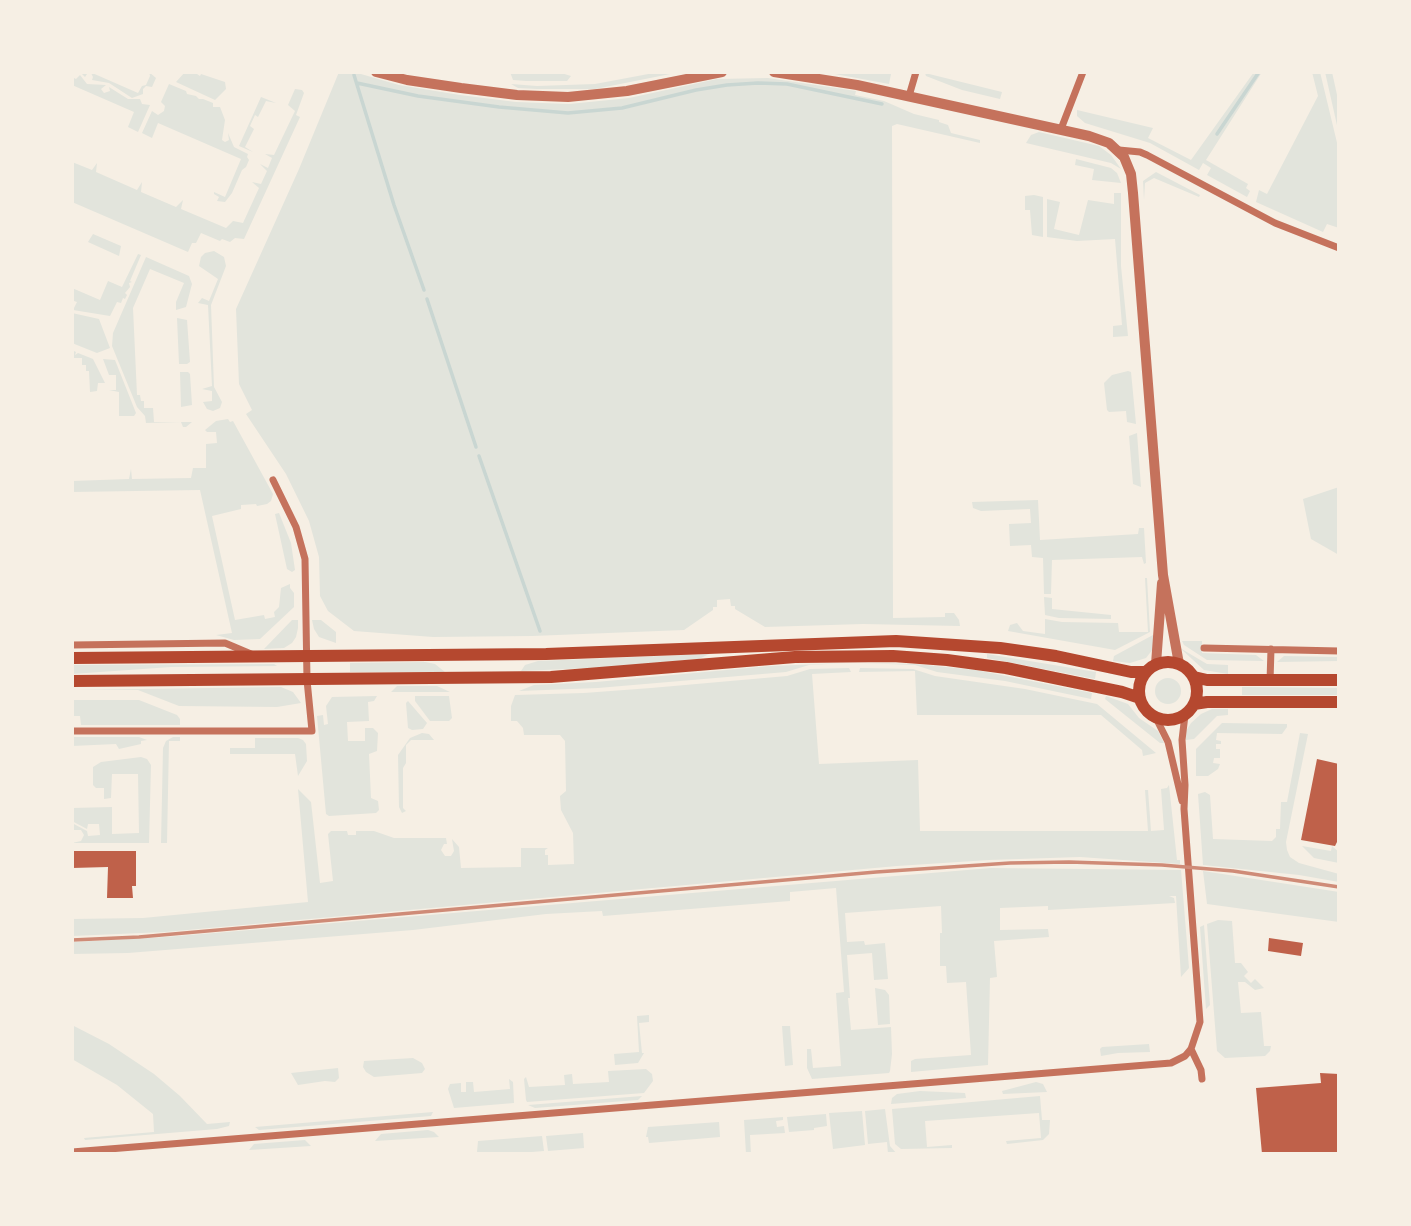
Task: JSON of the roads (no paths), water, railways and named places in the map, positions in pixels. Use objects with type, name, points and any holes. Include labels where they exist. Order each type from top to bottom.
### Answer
[{"type":"main road","points":[[72,658],[546,654],[895,641],[1000,648],[1056,656],[1131,672],[1167,661],[1179,664],[1188,669],[1198,689],[1194,704],[1185,715],[1171,720],[1156,718],[1147,711],[1140,698],[1139,686],[1150,668]]},
{"type":"main road","points":[[72,681],[551,677],[795,657],[893,656],[1006,668],[1140,698]]},
{"type":"main road","points":[[1194,677],[1207,680],[1339,680]]},
{"type":"main road","points":[[1194,704],[1339,702]]},
{"type":"street","points":[[376,72],[407,80],[461,88],[517,95],[568,97],[627,91],[722,72]]},
{"type":"street","points":[[774,72],[857,85],[1061,130],[1103,140],[1118,150],[1128,165],[1133,193],[1163,575],[1179,664]]},
{"type":"street","points":[[909,96],[916,72]]},
{"type":"street","points":[[1061,130],[1083,72]]},
{"type":"street","points":[[1118,150],[1147,155],[1275,223],[1339,248]]},
{"type":"street","points":[[72,731],[312,732],[306,656],[305,559],[296,527],[273,480]]},
{"type":"street","points":[[1150,668],[1163,575]]},
{"type":"street","points":[[72,645],[225,643],[255,656]]},
{"type":"street","points":[[1204,648],[1339,651]]},
{"type":"street","points":[[1270,681],[1271,649]]},
{"type":"street","points":[[72,1152],[1152,1065],[1178,1060],[1191,1049],[1198,1032],[1200,1014],[1184,809],[1182,740],[1185,715]]},
{"type":"street","points":[[1156,718],[1165,731],[1184,809]]},
{"type":"street","points":[[1191,1049],[1201,1070],[1202,1079]]},
{"type":"waterway","points":[[1217,134],[1259,72]]},
{"type":"waterway","points":[[354,75],[394,205],[424,290]]},
{"type":"waterway","points":[[357,83],[418,96],[568,113],[622,108],[696,90],[758,83],[787,84],[882,104]]},
{"type":"waterway","points":[[427,299],[476,447]]},
{"type":"waterway","points":[[479,456],[540,631]]},
{"type":"railway","points":[[72,940],[139,937],[876,872],[1010,863],[1162,865],[1233,871],[1339,887]]}]
